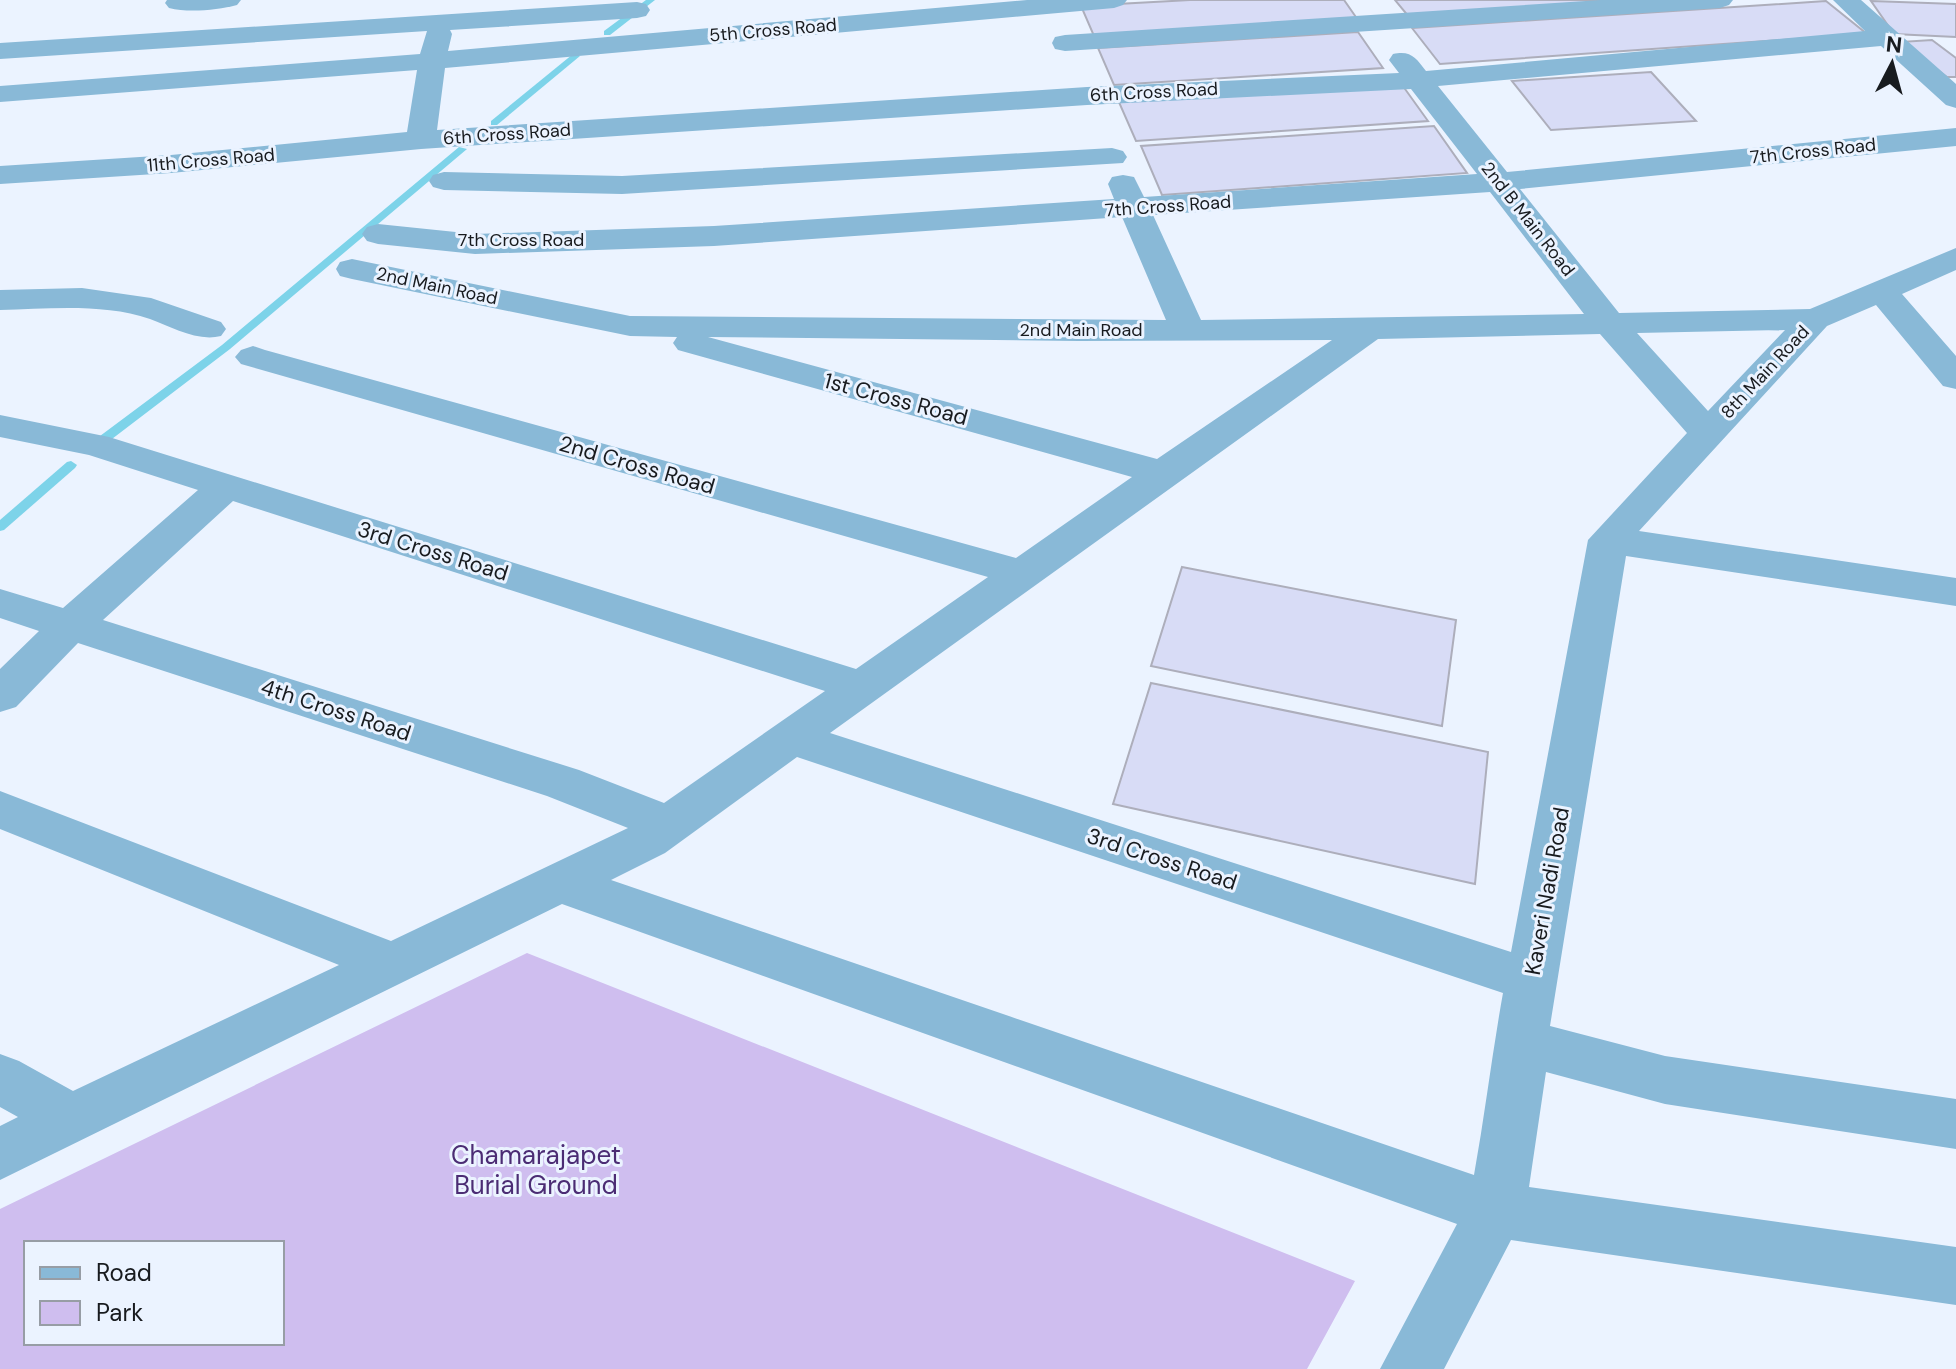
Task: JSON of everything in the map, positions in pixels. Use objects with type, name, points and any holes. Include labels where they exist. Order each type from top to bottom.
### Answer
[{"type":"street","points":[[178,3],[228,0]]},
{"type":"street","name":"5th Cross Road","points":[[0,94],[432,61],[1048,2],[1114,0]]},
{"type":"street","points":[[1065,43],[1364,11],[1720,0]]},
{"type":"street","points":[[1846,0],[1956,99]]},
{"type":"street","points":[[1048,2],[1133,209],[1188,330]]},
{"type":"street","points":[[0,51],[443,12],[637,10]]},
{"type":"street","name":"2nd B Main Road","points":[[1364,11],[1610,324],[1708,433]]},
{"type":"street","points":[[421,140],[432,61],[443,12]]},
{"type":"street","name":"6th Cross Road","points":[[421,140],[1100,126],[1418,80],[1887,37]]},
{"type":"street","points":[[444,181],[622,185],[1100,126]]},
{"type":"street","name":"7th Cross Road","points":[[378,234],[475,244],[682,237],[1498,182],[1956,137]]},
{"type":"street","name":"11th Cross Road","points":[[0,175],[171,164],[421,140]]},
{"type":"street","name":"8th Main Road","points":[[1708,433],[1815,319],[1956,258]]},
{"type":"street","name":"2nd Main Road","points":[[352,269],[630,326],[1370,329],[1815,319]]},
{"type":"street","points":[[1881,290],[1956,378]]},
{"type":"street","points":[[0,300],[82,298],[151,308],[209,329]]},
{"type":"street","name":"1st Cross Road","points":[[630,326],[1163,473]]},
{"type":"street","points":[[0,1154],[648,840],[1370,329]]},
{"type":"street","name":"2nd Cross Road","points":[[253,357],[1022,573]]},
{"type":"street","name":"3rd Cross Road","points":[[0,426],[96,445],[862,687]]},
{"type":"street","points":[[1608,540],[1708,433]]},
{"type":"street","points":[[0,696],[70,626],[227,486]]},
{"type":"street","points":[[1608,540],[1956,592]]},
{"type":"street","name":"Kaveri Nadi Road","points":[[1411,1369],[1496,1210],[1518,1087],[1521,1042],[1608,540]]},
{"type":"street","name":"4th Cross Road","points":[[0,603],[563,783],[669,825]]},
{"type":"street","name":"3rd Cross Road","points":[[791,738],[1532,981]]},
{"type":"street","points":[[0,809],[393,964]]},
{"type":"street","points":[[560,883],[1496,1210],[1956,1276]]},
{"type":"street","points":[[1521,1042],[1665,1080],[1956,1124]]},
{"type":"street","points":[[0,1078],[71,1119]]},
{"type":"green space","name":"Chamarajapet Burial Ground","points":[[527,953],[1355,1281],[1307,1369],[0,1369],[0,1209]]},
{"type":"building","points":[[1190,0],[1344,0],[1358,20],[1094,36],[1081,6]]},
{"type":"building","points":[[1395,0],[1668,0],[1409,17]]},
{"type":"building","points":[[1826,1],[1867,34],[1440,64],[1412,28]]},
{"type":"building","points":[[1871,1],[1956,4],[1956,37],[1894,34]]},
{"type":"building","points":[[1358,32],[1383,68],[1114,85],[1098,48]]},
{"type":"building","points":[[1932,40],[1956,58],[1956,77],[1947,77],[1900,42]]},
{"type":"building","points":[[1651,72],[1696,121],[1551,130],[1512,81]]},
{"type":"building","points":[[1400,82],[1428,121],[1136,141],[1118,100]]},
{"type":"building","points":[[1434,126],[1467,173],[1162,195],[1141,146]]},
{"type":"building","points":[[1182,567],[1456,620],[1442,726],[1151,666]]},
{"type":"building","points":[[1151,683],[1488,752],[1475,884],[1113,804]]},
{"type":"waterway","points":[[607,33],[651,0]]},
{"type":"waterway","points":[[494,123],[576,56]]},
{"type":"waterway","points":[[104,439],[226,347],[462,149]]},
{"type":"waterway","points":[[0,527],[71,465]]}]
